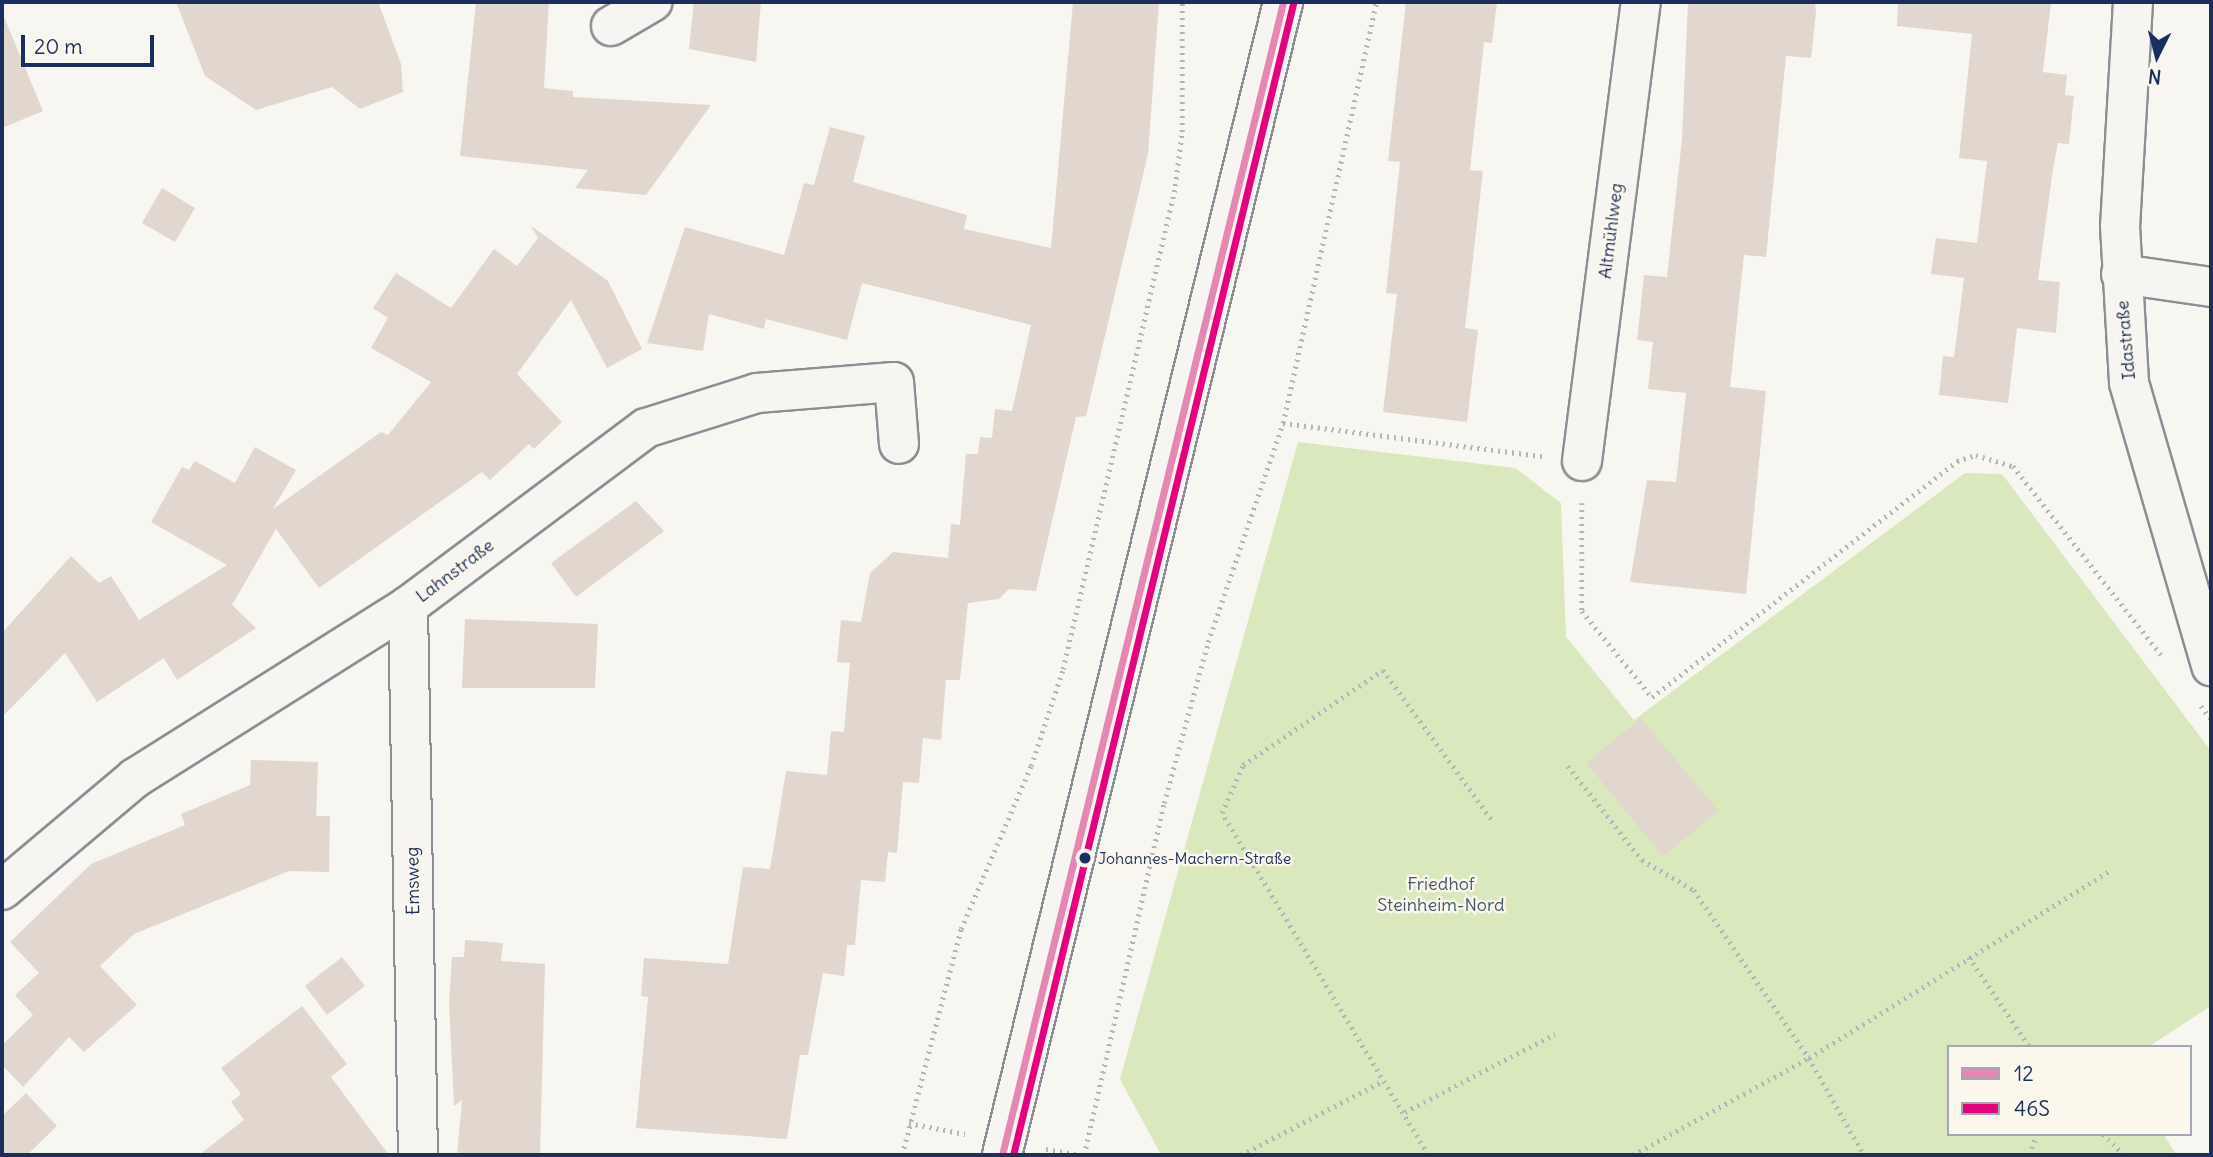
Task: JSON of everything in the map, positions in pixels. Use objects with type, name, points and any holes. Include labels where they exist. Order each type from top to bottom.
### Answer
[{"type":"street","points":[[611,26],[652,2]]},
{"type":"street","points":[[1002,1155],[1283,2]]},
{"type":"street","name":"Altmühlweg","points":[[1582,461],[1640,2]]},
{"type":"street","name":"Idastraße","points":[[2133,2],[2121,274],[2129,383],[2203,682]]},
{"type":"street","points":[[2121,274],[2211,287]]},
{"type":"street","name":"Lahnstraße","points":[[2,890],[135,778],[408,606],[617,444],[686,411],[795,387],[894,382],[899,443]]},
{"type":"street","name":"Emsweg","points":[[408,606],[418,1155]]},
{"type":"path","points":[[902,1155],[961,929],[1031,766],[1063,669],[1175,186],[1182,132],[1182,2]]},
{"type":"path","points":[[1084,1155],[1164,803],[1209,642],[1283,424],[1376,2]]},
{"type":"path","points":[[1283,424],[1582,461],[1582,611],[1652,697],[1957,461],[1976,455],[2013,466],[2170,667]]},
{"type":"path","points":[[1428,1155],[1405,1112],[1383,1081],[1222,813],[1242,765],[1383,670],[1492,820]]},
{"type":"path","points":[[2203,682],[2211,719]]},
{"type":"path","points":[[1568,766],[1642,860],[1694,890],[1809,1058],[1864,1155]]},
{"type":"path","points":[[1633,1155],[1809,1058],[2111,870]]},
{"type":"path","points":[[1969,957],[2028,1045]]},
{"type":"path","points":[[1405,1112],[1555,1034]]},
{"type":"path","points":[[1241,1155],[1383,1081]]},
{"type":"path","points":[[2029,1155],[2036,1136]]},
{"type":"path","points":[[2105,1136],[2124,1155]]},
{"type":"green space","name":"Friedhof Steinheim-Nord","points":[[1298,442],[1515,468],[1561,503],[1566,637],[1634,720],[1965,473],[2002,474],[2211,751],[2211,1006],[2151,1045],[1947,1045],[1947,1136],[2164,1136],[2177,1155],[1161,1155],[1120,1079]]},
{"type":"building","points":[[176,2],[378,2],[401,64],[403,92],[360,109],[332,87],[256,110],[205,76]]},
{"type":"building","points":[[476,2],[549,2],[544,88],[573,91],[573,97],[711,105],[646,195],[575,188],[588,170],[460,156]]},
{"type":"building","points":[[694,2],[761,2],[756,62],[689,49]]},
{"type":"building","points":[[1073,2],[1159,2],[1148,154],[1086,416],[1076,417],[1036,591],[1009,589],[999,599],[968,603],[960,680],[946,680],[941,740],[923,738],[919,783],[903,782],[897,853],[888,852],[885,882],[861,880],[855,945],[847,945],[844,976],[823,973],[808,1055],[800,1055],[787,1139],[636,1128],[648,997],[641,996],[644,958],[728,964],[743,867],[770,869],[786,771],[827,775],[831,731],[844,732],[850,663],[837,662],[841,620],[861,622],[870,573],[893,552],[948,558],[951,524],[960,525],[966,454],[978,454],[980,437],[992,438],[995,409],[1012,411],[1031,325],[862,283],[847,340],[766,319],[764,329],[709,314],[703,351],[647,343],[685,227],[784,255],[804,183],[814,185],[830,127],[865,136],[853,182],[967,215],[964,229],[1051,248]]},
{"type":"building","points":[[1406,2],[1497,2],[1492,43],[1484,42],[1470,170],[1483,171],[1465,328],[1478,330],[1467,422],[1383,412],[1397,294],[1386,293],[1400,162],[1388,161]]},
{"type":"building","points":[[1688,2],[1815,2],[1816,12],[1811,58],[1786,56],[1766,257],[1744,255],[1730,387],[1766,391],[1746,594],[1630,582],[1647,480],[1676,482],[1686,393],[1648,389],[1653,342],[1637,340],[1644,275],[1667,277],[1682,139]]},
{"type":"building","points":[[1898,2],[2051,2],[2043,72],[2067,75],[2065,95],[2074,96],[2069,144],[2058,143],[2038,280],[2060,282],[2056,333],[2017,328],[2008,403],[1939,395],[1943,356],[1954,357],[1964,278],[1931,274],[1936,238],[1977,243],[1987,161],[1959,158],[1972,34],[1897,26]]},
{"type":"building","points":[[2,12],[43,111],[2,128]]},
{"type":"building","points":[[162,188],[195,208],[175,242],[142,223]]},
{"type":"building","points":[[531,226],[608,281],[642,349],[607,368],[571,300],[517,374],[562,422],[534,449],[529,444],[490,480],[482,472],[319,588],[276,529],[232,605],[256,628],[177,680],[164,658],[97,702],[65,653],[2,717],[2,633],[71,556],[99,583],[111,576],[139,620],[227,565],[151,522],[182,467],[189,470],[195,461],[235,483],[255,447],[296,470],[273,509],[381,432],[388,435],[431,382],[371,348],[388,318],[373,308],[396,273],[451,308],[494,249],[517,266],[538,238]]},
{"type":"building","points":[[636,501],[664,531],[576,597],[551,563]]},
{"type":"building","points":[[465,619],[598,624],[595,688],[462,688]]},
{"type":"building","points":[[1641,718],[1718,811],[1663,856],[1586,763]]},
{"type":"building","points":[[251,760],[318,762],[316,816],[330,816],[329,872],[289,871],[134,934],[100,966],[137,1005],[84,1052],[69,1037],[23,1087],[2,1065],[2,1045],[33,1015],[15,995],[39,973],[10,942],[91,864],[185,825],[181,814],[250,785]]},
{"type":"building","points":[[465,940],[503,943],[501,961],[545,964],[540,1155],[457,1155],[462,1100],[454,1106],[449,1003],[452,957],[464,957]]},
{"type":"building","points":[[342,957],[365,986],[327,1015],[305,986]]},
{"type":"building","points":[[302,1006],[347,1064],[331,1077],[389,1155],[199,1155],[244,1120],[231,1102],[241,1094],[221,1068]]},
{"type":"building","points":[[26,1093],[57,1126],[27,1155],[2,1155],[2,1116]]},
{"type":"transit line","name":"12","points":[[1002,1155],[1283,2]]},
{"type":"transit line","name":"46S","points":[[1013,1155],[1293,4]]},
{"type":"place","name":"Johannes-Machern-Straße","points":[[1085,858]]}]
